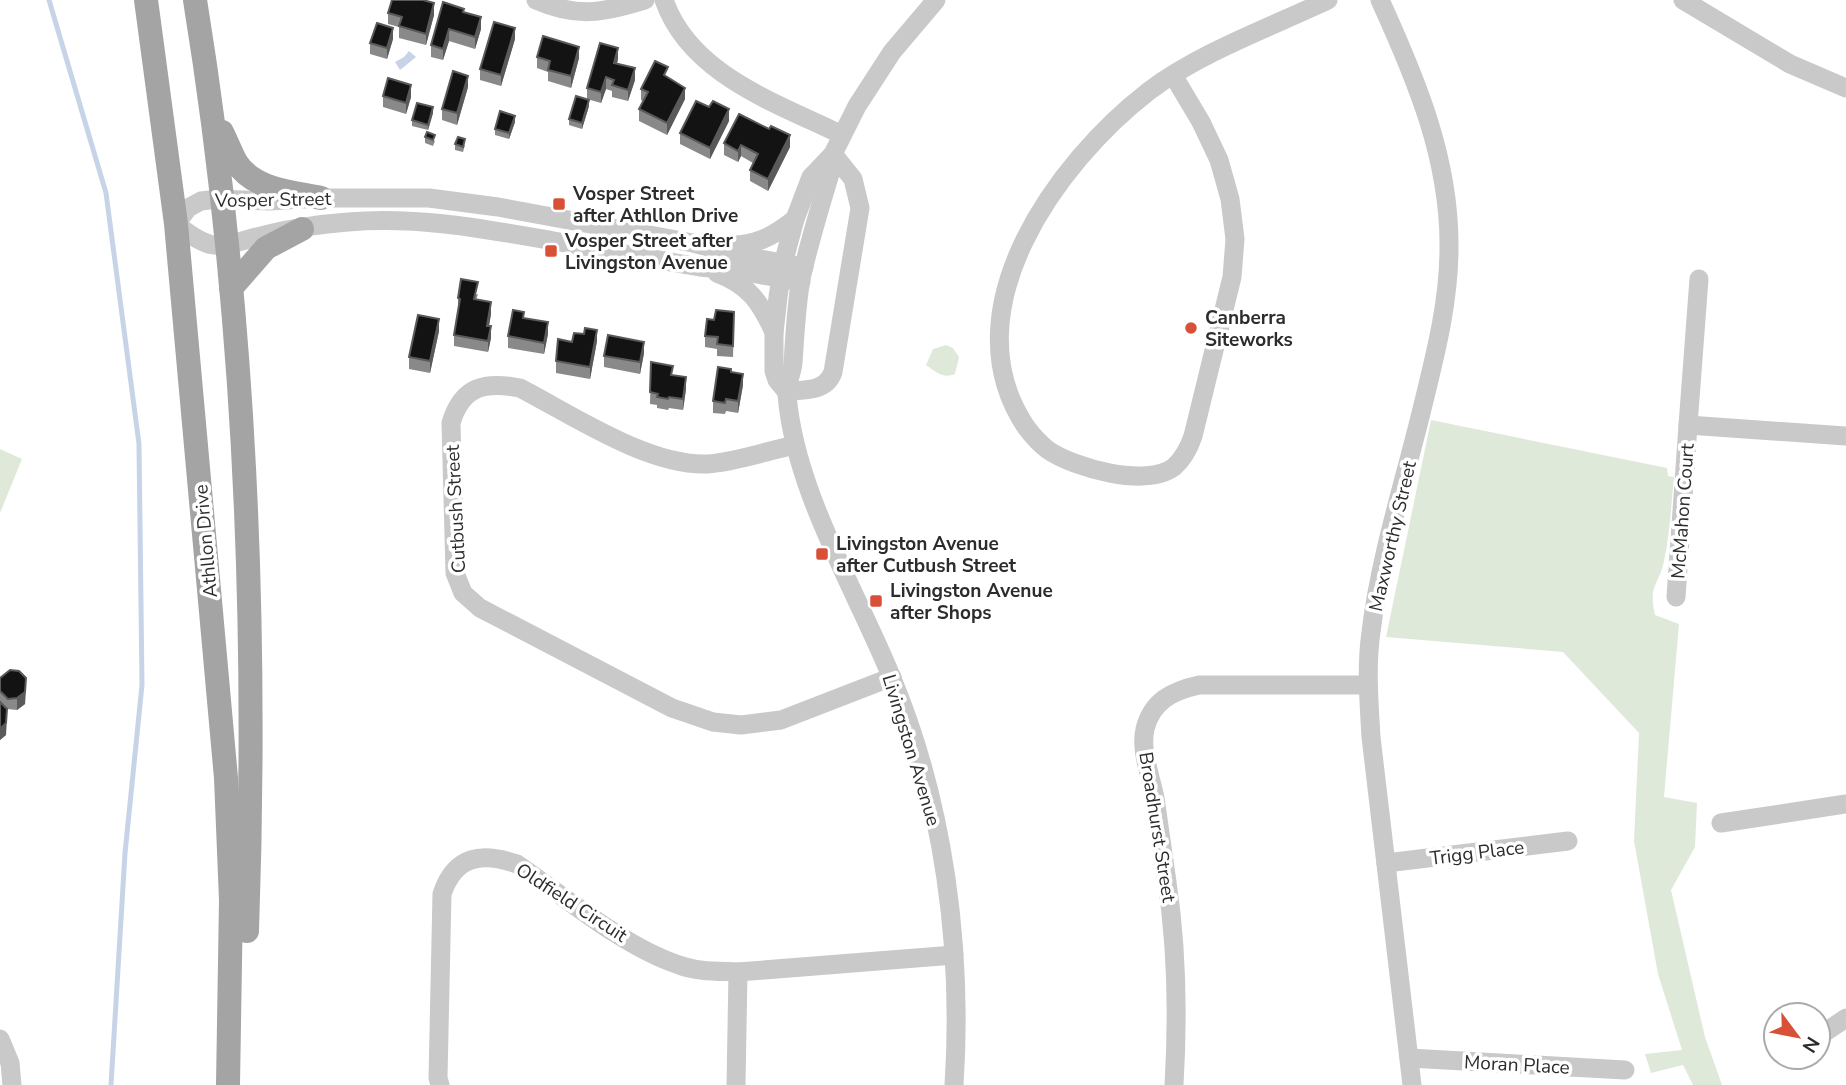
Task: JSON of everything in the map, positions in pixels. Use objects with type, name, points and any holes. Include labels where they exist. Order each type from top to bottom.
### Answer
[{"type":"main road","name":"Athllon Drive","points":[[146,0],[176,224],[226,778],[231,900],[228,1085]]},
{"type":"main road","name":"Athllon Drive","points":[[195,0],[213,117],[228,247],[248,539],[252,690],[250,821],[246,968],[238,1085]]},
{"type":"main road","points":[[213,117],[238,165],[258,183],[321,198]]},
{"type":"main road","points":[[231,288],[266,248],[302,229]]},
{"type":"street","points":[[536,0],[569,12],[594,13],[645,0]]},
{"type":"street","points":[[664,0],[681,33],[712,66],[737,83],[842,135]]},
{"type":"street","name":"Livingston Avenue","points":[[786,391],[774,371],[774,333],[781,271],[795,219],[811,177],[833,154],[857,106],[892,52],[936,0]]},
{"type":"street","points":[[1173,75],[1219,160],[1230,199],[1235,239],[1232,277],[1194,436],[1187,453],[1166,471],[1147,477],[1127,476],[1070,462],[1050,451],[1026,428],[1012,400],[1002,370],[998,341],[1001,312],[1021,249],[1045,203],[1074,161],[1110,123],[1173,75],[1328,0]]},
{"type":"street","name":"Maxworthy Street","points":[[1380,0],[1407,59],[1435,139],[1446,193],[1449,247],[1442,325],[1380,581],[1371,632],[1367,685],[1412,1085]]},
{"type":"street","points":[[1683,0],[1790,64],[1846,88]]},
{"type":"street","points":[[786,391],[815,388],[825,384],[833,372],[860,208],[853,179],[833,154]]},
{"type":"street","name":"Livingston Avenue","points":[[833,154],[832,167],[802,275],[792,372],[786,391],[796,445],[820,515],[892,677],[934,815],[946,884],[954,955],[954,1085]]},
{"type":"street","name":"Vosper Street","points":[[176,224],[188,208],[201,201],[429,198],[498,207],[693,243],[802,275]]},
{"type":"street","points":[[693,243],[736,246],[756,242],[776,235],[795,219]]},
{"type":"street","name":"Vosper Street","points":[[228,247],[268,234],[325,224],[377,220],[460,225],[701,267],[781,271]]},
{"type":"street","points":[[176,224],[207,244],[228,247]]},
{"type":"street","points":[[701,267],[727,277],[750,292],[762,307],[774,333]]},
{"type":"street","name":"McMahon Court","points":[[1676,597],[1699,279]]},
{"type":"street","name":"Cutbush Street","points":[[796,445],[706,464],[677,461],[632,447],[520,388],[501,384],[474,389],[460,400],[451,423],[455,573],[463,593],[480,608],[672,708],[706,721],[741,725],[781,720],[892,677]]},
{"type":"street","name":"McMahon Court","points":[[1688,425],[1846,436]]},
{"type":"street","name":"Broadhurst Street","points":[[1174,1085],[1176,1018],[1172,930],[1154,797],[1145,753],[1144,733],[1150,715],[1162,700],[1178,690],[1199,685],[1367,685]]},
{"type":"street","points":[[1721,823],[1846,804]]},
{"type":"street","name":"Trigg Place","points":[[1386,863],[1568,841]]},
{"type":"street","name":"Oldfield Circuit","points":[[440,1085],[442,894],[447,879],[457,867],[472,859],[499,858],[517,864],[622,937],[679,965],[708,971],[738,972],[954,955]]},
{"type":"street","points":[[736,1085],[738,972]]},
{"type":"street","points":[[0,1039],[10,1063],[12,1085]]},
{"type":"street","name":"Moran Place","points":[[1409,1058],[1625,1070]]},
{"type":"green space","points":[[946,345],[953,348],[959,357],[955,374],[947,376],[926,365],[933,349]]},
{"type":"green space","points":[[1431,420],[1667,468],[1668,476],[1674,477],[1666,551],[1653,597],[1655,615],[1679,624],[1664,797],[1697,803],[1695,847],[1671,890],[1705,1037],[1722,1085],[1693,1085],[1683,1065],[1651,1073],[1645,1054],[1682,1050],[1658,974],[1634,841],[1639,733],[1563,652],[1386,637]]},
{"type":"green space","points":[[0,449],[22,459],[0,513]]},
{"type":"water","points":[[409,51],[416,57],[400,70],[395,62]]},
{"type":"building","points":[[392,0],[423,0],[434,3],[426,34],[399,26],[402,17],[388,13]]},
{"type":"building","points":[[443,2],[481,17],[475,37],[449,29],[443,49],[431,45]]},
{"type":"building","points":[[494,22],[515,28],[501,75],[480,69]]},
{"type":"building","points":[[377,23],[393,28],[387,48],[370,43]]},
{"type":"building","points":[[543,36],[579,47],[571,76],[548,70],[550,61],[537,57]]},
{"type":"building","points":[[600,43],[618,48],[614,63],[635,68],[628,90],[612,85],[614,80],[606,77],[601,92],[587,88]]},
{"type":"building","points":[[655,61],[668,67],[664,75],[685,88],[667,123],[639,109],[648,92],[641,89]]},
{"type":"building","points":[[453,71],[468,76],[457,113],[442,109]]},
{"type":"building","points":[[388,78],[411,85],[406,103],[383,96]]},
{"type":"building","points":[[576,96],[589,100],[582,123],[569,119]]},
{"type":"building","points":[[696,101],[709,107],[713,101],[729,109],[710,148],[680,133]]},
{"type":"building","points":[[417,103],[433,107],[428,125],[412,120]]},
{"type":"building","points":[[500,111],[515,116],[509,133],[495,129]]},
{"type":"building","points":[[739,114],[769,129],[771,126],[790,135],[768,179],[750,170],[758,154],[741,145],[738,151],[724,143]]},
{"type":"building","points":[[427,132],[435,135],[433,140],[425,137]]},
{"type":"building","points":[[458,137],[465,139],[463,147],[455,144]]},
{"type":"building","points":[[461,279],[478,282],[474,299],[491,302],[487,326],[491,326],[488,341],[454,335]]},
{"type":"building","points":[[513,310],[524,312],[523,318],[548,322],[544,343],[508,336]]},
{"type":"building","points":[[716,310],[734,312],[733,346],[717,344],[718,337],[705,336],[707,319],[714,320]]},
{"type":"building","points":[[418,315],[439,319],[430,361],[409,357]]},
{"type":"building","points":[[585,328],[597,330],[590,367],[556,361],[558,339],[572,342],[574,333],[584,334]]},
{"type":"building","points":[[608,335],[644,342],[640,362],[604,356]]},
{"type":"building","points":[[651,362],[673,366],[671,375],[686,377],[683,399],[657,397],[658,394],[650,392]]},
{"type":"building","points":[[718,367],[743,374],[738,401],[713,401]]},
{"type":"building","points":[[10,670],[19,671],[26,678],[25,692],[17,698],[8,699],[0,691],[0,678]]},
{"type":"building","points":[[0,702],[7,709],[6,723],[0,729]]},
{"type":"waterway","points":[[49,0],[106,193],[139,444],[142,685],[125,853],[111,1085]]},
{"type":"place","name":"Vosper Street after Athllon Drive","points":[[559,204]]},
{"type":"place","name":"Vosper Street after Livingston Avenue","points":[[551,251]]},
{"type":"place","name":"Canberra Siteworks","points":[[1191,328]]},
{"type":"place","name":"Livingston Avenue after Cutbush Street","points":[[822,554]]},
{"type":"place","name":"Livingston Avenue after Shops","points":[[876,601]]}]
